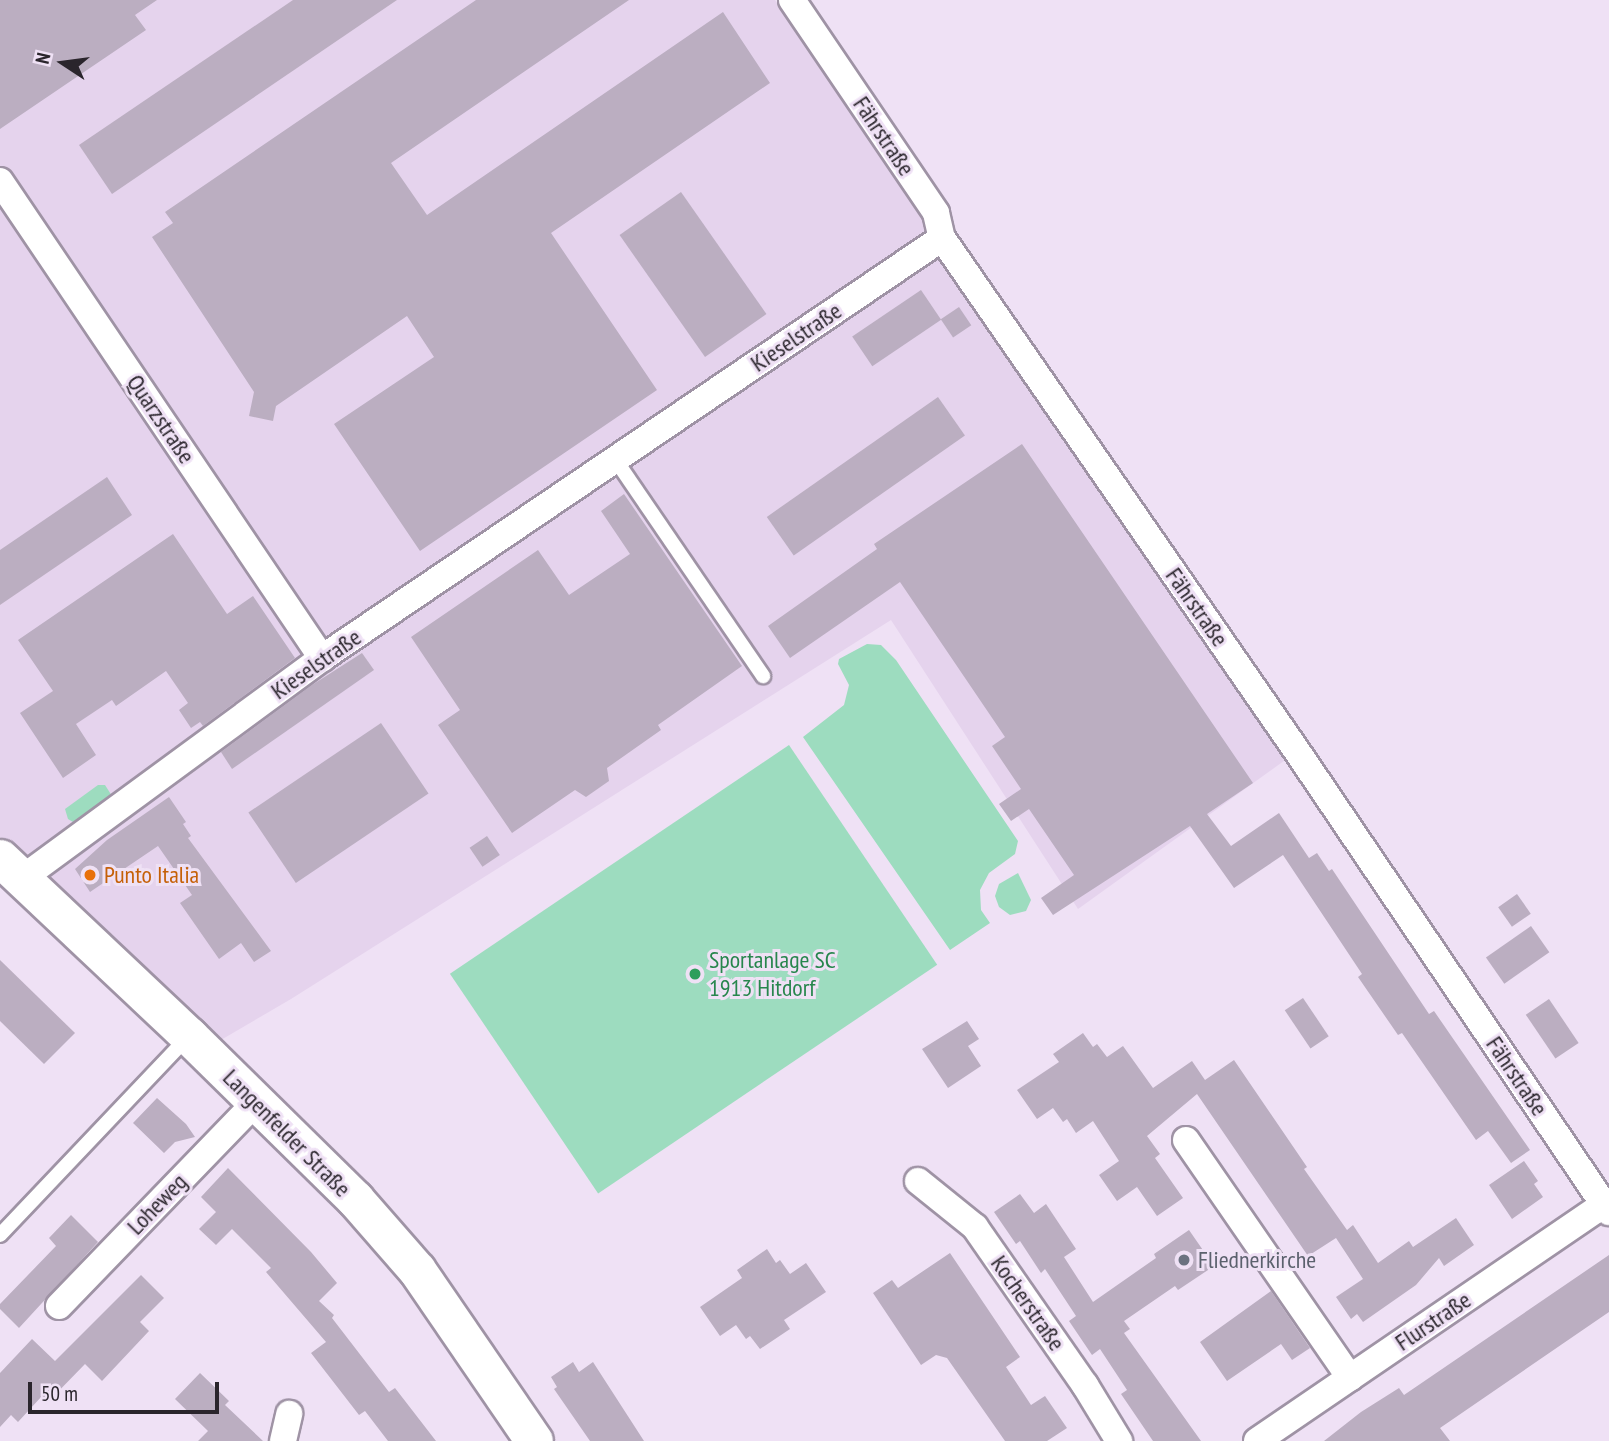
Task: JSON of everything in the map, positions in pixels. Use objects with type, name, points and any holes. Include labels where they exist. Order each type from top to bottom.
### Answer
[{"type":"street","name":"Fährstraße","points":[[792,0],[936,213],[942,238],[1607,1206]]},
{"type":"street","name":"Quarzstraße","points":[[0,181],[322,658]]},
{"type":"street","name":"Kieselstraße","points":[[7,865],[322,658],[942,238]]},
{"type":"street","name":"Langenfelder Straße","points":[[7,865],[189,1036],[355,1199],[416,1270],[534,1441]]},
{"type":"street","name":"Loheweg","points":[[59,1306],[256,1102]]},
{"type":"street","points":[[1186,1140],[1350,1378]]},
{"type":"street","name":"Kocherstraße","points":[[918,1181],[975,1227],[1085,1385],[1119,1441]]},
{"type":"street","name":"Flurstraße","points":[[1257,1441],[1607,1206]]},
{"type":"street","points":[[283,1441],[289,1414]]},
{"type":"lane","points":[[615,460],[763,676]]},
{"type":"lane","points":[[0,1235],[189,1036]]},
{"type":"shaded area","points":[[0,0],[775,0],[1288,758],[1078,909],[891,620],[291,999],[214,1044],[31,858],[0,837]]},
{"type":"green space","points":[[867,644],[881,645],[896,660],[1018,841],[1015,854],[989,873],[980,890],[981,910],[990,923],[950,950],[803,737],[844,705],[849,685],[838,664],[839,659]]},
{"type":"green space","name":"Sportanlage SC 1913 Hitdorf","points":[[789,745],[937,965],[598,1193],[450,974]]},
{"type":"green space","points":[[98,785],[105,785],[112,796],[73,822],[68,819],[65,809]]},
{"type":"green space","points":[[1018,873],[1031,900],[1026,911],[1010,915],[999,907],[995,896],[999,884]]},
{"type":"building","points":[[0,0],[157,0],[135,15],[146,30],[0,129]]},
{"type":"building","points":[[293,0],[397,0],[112,194],[79,145]]},
{"type":"building","points":[[476,0],[629,0],[391,163],[427,215],[723,12],[770,83],[551,233],[657,390],[420,551],[334,424],[434,357],[407,316],[276,406],[273,421],[249,416],[254,392],[152,237],[173,223],[165,212]]},
{"type":"building","points":[[681,192],[766,314],[705,357],[620,235]]},
{"type":"building","points":[[921,290],[941,320],[872,366],[852,336]]},
{"type":"building","points":[[959,307],[971,325],[953,338],[941,319]]},
{"type":"building","points":[[938,397],[965,436],[794,555],[767,517]]},
{"type":"building","points":[[1022,444],[1253,783],[1207,814],[1231,846],[1279,813],[1309,858],[1317,853],[1329,871],[1332,869],[1429,1014],[1434,1011],[1530,1150],[1511,1163],[1488,1131],[1476,1140],[1402,1033],[1398,1035],[1358,977],[1362,974],[1283,855],[1234,888],[1190,826],[1053,915],[1041,898],[1074,875],[1029,809],[1011,821],[999,804],[1021,789],[992,746],[1005,737],[900,582],[790,658],[768,626],[877,549],[874,544]]},
{"type":"building","points":[[107,477],[132,515],[0,605],[0,550]]},
{"type":"building","points":[[624,494],[742,666],[658,725],[661,730],[607,768],[609,781],[586,797],[575,790],[512,833],[438,725],[460,710],[411,637],[538,550],[569,595],[630,554],[601,511]]},
{"type":"building","points":[[173,534],[227,614],[253,596],[295,658],[203,726],[200,722],[191,728],[179,710],[188,703],[166,671],[116,706],[112,700],[76,724],[96,755],[63,778],[20,713],[53,691],[18,640]]},
{"type":"building","points":[[362,653],[374,670],[232,769],[221,752],[312,685]]},
{"type":"building","points":[[381,723],[429,793],[296,883],[248,812]]},
{"type":"building","points":[[169,797],[186,822],[183,824],[191,836],[188,838],[271,951],[254,962],[241,943],[219,959],[180,903],[192,895],[158,846],[90,892],[75,869],[107,840]]},
{"type":"building","points":[[487,836],[500,855],[482,867],[470,848]]},
{"type":"building","points":[[1517,894],[1531,914],[1512,927],[1498,907]]},
{"type":"building","points":[[1531,926],[1549,952],[1504,984],[1486,958]]},
{"type":"building","points":[[0,960],[75,1033],[44,1064],[0,1021]]},
{"type":"building","points":[[1303,998],[1329,1036],[1310,1048],[1285,1010]]},
{"type":"building","points":[[1549,999],[1579,1043],[1555,1059],[1526,1015]]},
{"type":"building","points":[[967,1021],[979,1039],[968,1046],[981,1066],[948,1088],[922,1049]]},
{"type":"building","points":[[1083,1033],[1093,1047],[1097,1044],[1107,1057],[1123,1046],[1153,1088],[1192,1061],[1205,1080],[1234,1060],[1347,1230],[1353,1225],[1378,1263],[1409,1241],[1413,1247],[1456,1218],[1474,1245],[1444,1266],[1439,1258],[1416,1285],[1363,1322],[1357,1314],[1351,1319],[1336,1297],[1363,1279],[1336,1238],[1308,1256],[1197,1094],[1147,1136],[1160,1154],[1155,1158],[1183,1198],[1157,1216],[1137,1187],[1117,1201],[1099,1175],[1119,1161],[1093,1121],[1076,1133],[1067,1119],[1063,1122],[1053,1108],[1037,1119],[1017,1090],[1059,1062],[1053,1054]]},
{"type":"building","points":[[157,1098],[186,1124],[195,1137],[175,1142],[164,1153],[133,1123]]},
{"type":"building","points":[[1524,1161],[1538,1181],[1534,1184],[1543,1197],[1512,1219],[1489,1185]]},
{"type":"building","points":[[228,1168],[311,1252],[337,1283],[319,1301],[334,1315],[332,1318],[389,1392],[395,1388],[436,1441],[388,1441],[365,1411],[359,1415],[311,1353],[326,1342],[266,1272],[271,1268],[232,1229],[216,1245],[199,1229],[216,1212],[201,1197]]},
{"type":"building","points":[[1020,1194],[1034,1213],[1046,1204],[1076,1249],[1064,1257],[1093,1302],[1156,1258],[1154,1254],[1189,1230],[1214,1266],[1178,1290],[1175,1286],[1124,1321],[1130,1329],[1124,1333],[1201,1441],[1153,1441],[1121,1394],[1127,1390],[1100,1349],[1092,1355],[1069,1321],[1076,1316],[1045,1269],[1041,1273],[1020,1241],[1016,1244],[994,1212]]},
{"type":"building","points":[[71,1215],[98,1242],[19,1328],[0,1309],[0,1304],[56,1246],[49,1238]]},
{"type":"building","points":[[767,1249],[776,1263],[780,1260],[790,1274],[806,1263],[826,1292],[784,1320],[790,1329],[760,1349],[750,1336],[746,1339],[736,1325],[720,1336],[700,1307],[742,1278],[737,1270]]},
{"type":"building","points":[[950,1253],[1020,1357],[1006,1367],[1031,1405],[1045,1396],[1067,1428],[1047,1441],[1005,1441],[947,1358],[936,1355],[921,1365],[873,1293],[892,1280],[898,1288]]},
{"type":"building","points":[[1609,1255],[1609,1312],[1440,1428],[1450,1441],[1324,1441],[1361,1412],[1399,1388],[1404,1395]]},
{"type":"building","points":[[141,1275],[164,1298],[140,1322],[149,1331],[102,1381],[85,1364],[48,1402],[42,1396],[18,1422],[11,1415],[0,1427],[0,1373],[32,1339],[55,1361]]},
{"type":"building","points":[[1271,1291],[1310,1348],[1292,1360],[1281,1344],[1227,1381],[1200,1342]]},
{"type":"building","points":[[573,1362],[579,1372],[593,1362],[644,1441],[590,1441],[554,1389],[557,1387],[551,1377]]},
{"type":"building","points":[[200,1373],[229,1401],[225,1405],[263,1441],[198,1441],[208,1431],[175,1399]]},
{"type":"place","name":"Punto Italia","points":[[90,875]]},
{"type":"place","name":"Sportanlage SC 1913 Hitdorf","points":[[695,974]]},
{"type":"place","name":"Fliednerkirche","points":[[1184,1260]]}]
